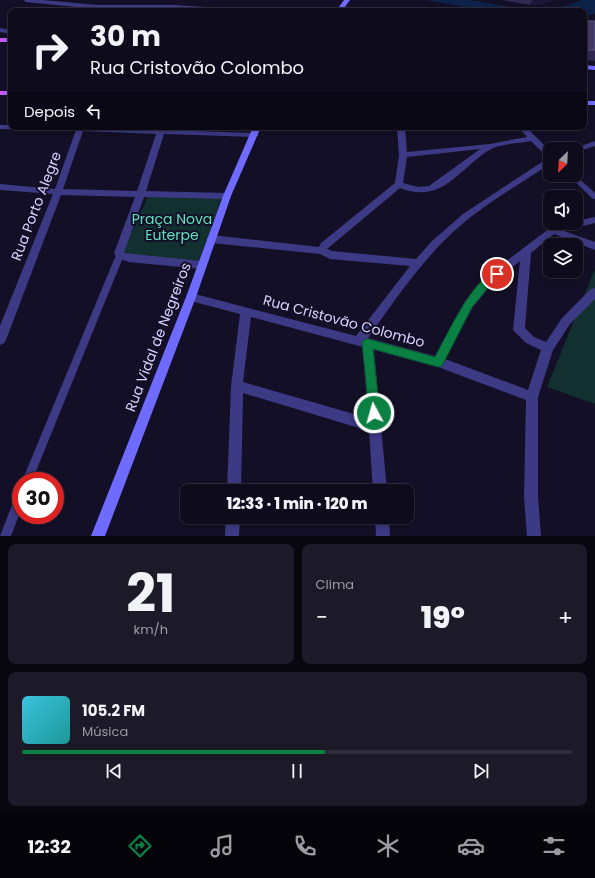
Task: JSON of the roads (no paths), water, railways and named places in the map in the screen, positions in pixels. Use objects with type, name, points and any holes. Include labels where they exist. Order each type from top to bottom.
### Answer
[{"type":"street","points":[[26,0],[76,6],[190,8]]},
{"type":"street","points":[[74,8],[86,0]]},
{"type":"street","name":"Rua Porto Alegre","points":[[0,340],[58,192],[79,130]]},
{"type":"street","points":[[161,130],[141,193],[119,250],[120,255],[129,258],[201,265]]},
{"type":"street","points":[[208,130],[256,131]]},
{"type":"street","points":[[322,251],[324,246],[399,184],[403,155],[401,130]]},
{"type":"street","points":[[525,130],[543,149]]},
{"type":"street","name":"Rua Vidal de Negreiros","points":[[98,536],[191,297],[201,265],[227,196],[256,131]]},
{"type":"street","points":[[403,155],[490,146],[533,138]]},
{"type":"street","points":[[583,147],[595,143]]},
{"type":"street","points":[[399,184],[415,191],[430,190],[490,146]]},
{"type":"street","points":[[380,484],[376,427],[363,342],[417,263],[466,216],[543,165]]},
{"type":"street","points":[[0,187],[58,192],[227,196]]},
{"type":"street","points":[[583,223],[595,220]]},
{"type":"street","points":[[438,362],[469,304],[488,281],[553,230],[595,246]]},
{"type":"street","points":[[211,239],[322,251],[330,255],[417,263]]},
{"type":"street","points":[[526,252],[520,330],[530,340],[548,348]]},
{"type":"street","points":[[534,536],[531,497],[532,397],[548,348],[566,321],[595,292]]},
{"type":"street","name":"Rua Cristovão Colombo","points":[[191,297],[438,362],[532,397]]},
{"type":"street","points":[[234,484],[237,386],[246,311]]},
{"type":"street","points":[[237,386],[376,427]]},
{"type":"street","points":[[232,536],[233,524]]},
{"type":"street","points":[[382,524],[383,536]]},
{"type":"lane","points":[[578,182],[595,198]]},
{"type":"lane","points":[[31,472],[120,255]]},
{"type":"lane","points":[[5,536],[12,518]]},
{"type":"water","points":[[427,0],[470,0],[517,8],[471,8]]},
{"type":"water","points":[[582,0],[595,0],[595,14],[587,15],[587,8],[553,8]]},
{"type":"park label","name":"Praça Nova Euterpe","points":[[172,228]]}]
